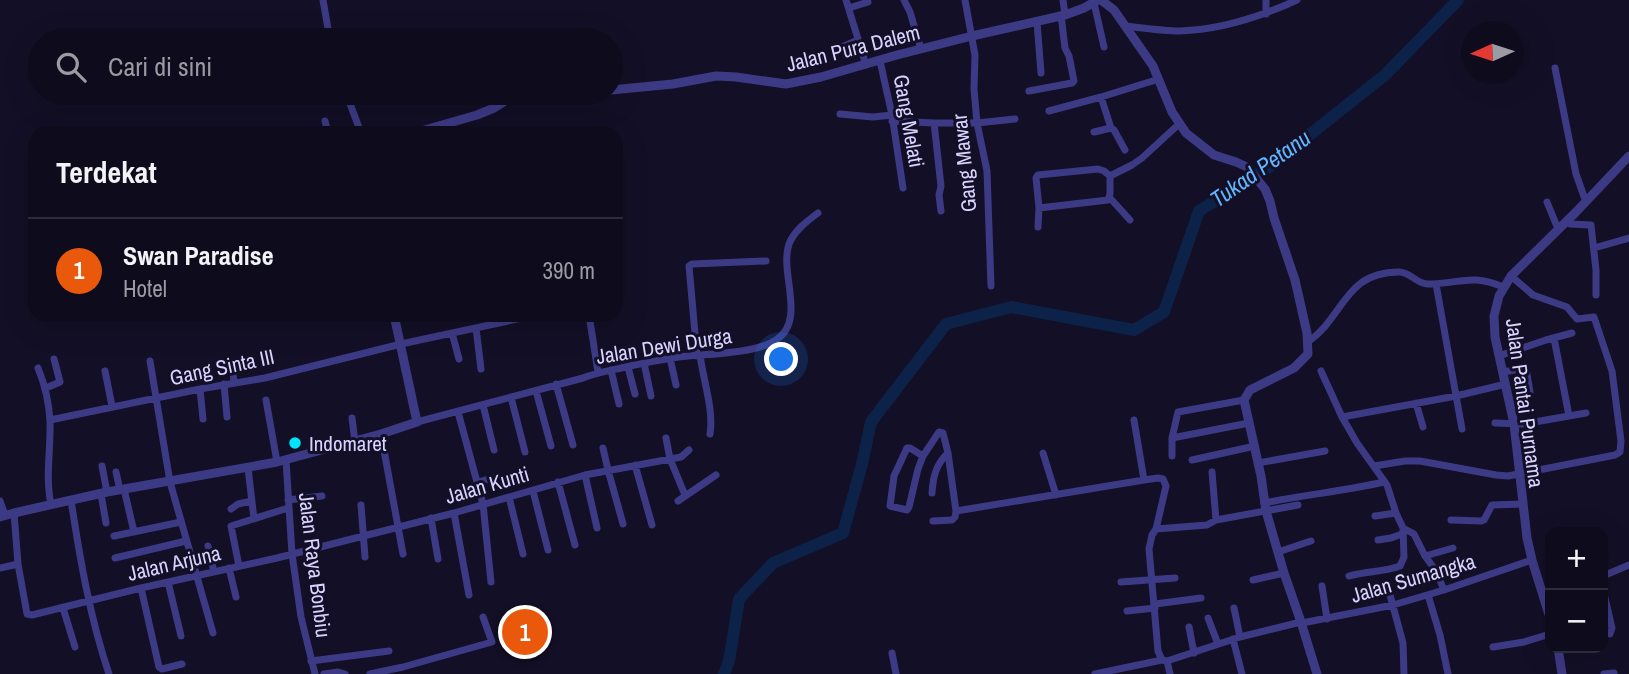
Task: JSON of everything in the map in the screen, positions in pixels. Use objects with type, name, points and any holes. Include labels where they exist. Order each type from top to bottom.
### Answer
[{"type":"street","points":[[323,0],[328,28]]},
{"type":"street","points":[[904,0],[921,49]]},
{"type":"street","name":"Gang Mawar","points":[[965,0],[975,55],[977,123],[987,171],[991,286]]},
{"type":"street","points":[[1029,91],[1072,83],[1074,80],[1065,48],[1063,0]]},
{"type":"street","points":[[1266,0],[1266,14]]},
{"type":"street","points":[[1125,26],[1180,31],[1221,27],[1266,14],[1297,0]]},
{"type":"street","points":[[1104,47],[1098,1],[1111,6],[1153,66],[1179,124],[1214,156],[1247,167],[1265,189],[1270,201],[1296,280],[1308,354],[1294,368],[1250,390],[1244,400],[1265,507],[1317,674]]},
{"type":"street","name":"Jalan Pura Dalem","points":[[623,89],[716,76],[786,84],[1037,22],[1098,1]]},
{"type":"street","points":[[866,65],[847,4],[868,2]]},
{"type":"street","points":[[1037,22],[1041,73]]},
{"type":"street","points":[[835,50],[859,40]]},
{"type":"street","name":"Gang Melati","points":[[880,61],[903,188]]},
{"type":"street","points":[[1555,68],[1576,173],[1586,202]]},
{"type":"street","points":[[1049,111],[1159,79]]},
{"type":"street","points":[[1101,97],[1111,128],[1125,150]]},
{"type":"street","points":[[350,105],[358,126]]},
{"type":"street","points":[[438,126],[477,115],[496,105]]},
{"type":"street","points":[[841,114],[934,123],[977,123],[1015,119]]},
{"type":"street","points":[[325,121],[326,126]]},
{"type":"street","points":[[934,123],[941,211]]},
{"type":"street","points":[[1110,176],[1142,158],[1179,124]]},
{"type":"street","points":[[1094,132],[1111,128]]},
{"type":"street","name":"Jalan Pantai Purnama","points":[[1546,590],[1532,560],[1527,538],[1514,424],[1495,338],[1495,306],[1511,276],[1629,156]]},
{"type":"street","points":[[1038,227],[1040,208],[1036,178],[1040,174],[1104,170],[1110,176],[1110,198],[1130,219]]},
{"type":"street","points":[[1040,208],[1103,202],[1110,198]]},
{"type":"street","points":[[1546,202],[1558,229]]},
{"type":"street","name":"Jalan Dewi Durga","points":[[417,422],[598,372],[670,358],[761,346],[777,340],[784,334],[791,317],[789,246],[799,229],[818,213]]},
{"type":"street","points":[[1566,221],[1570,224],[1591,225],[1596,295]]},
{"type":"street","points":[[1594,248],[1629,238]]},
{"type":"street","points":[[710,434],[709,406],[699,356],[689,266],[766,261]]},
{"type":"street","points":[[1308,342],[1322,330],[1355,287],[1370,277],[1401,272],[1420,284],[1474,279],[1503,288]]},
{"type":"street","points":[[1374,466],[1420,461],[1496,475],[1519,474],[1618,454],[1621,450],[1612,371],[1594,317],[1577,319],[1567,307],[1533,295],[1511,276]]},
{"type":"street","points":[[1436,284],[1462,429]]},
{"type":"street","points":[[6,515],[104,493],[281,461],[355,442],[417,422],[396,322]]},
{"type":"street","name":"Gang Sinta III","points":[[50,420],[276,375],[476,328],[491,322]]},
{"type":"street","points":[[590,322],[598,372]]},
{"type":"street","points":[[476,328],[481,369]]},
{"type":"street","points":[[452,333],[459,359]]},
{"type":"street","points":[[1499,356],[1572,333]]},
{"type":"street","points":[[1554,338],[1569,415]]},
{"type":"street","points":[[670,358],[676,385]]},
{"type":"street","points":[[46,388],[60,381],[54,359]]},
{"type":"street","points":[[150,361],[170,482],[213,633]]},
{"type":"street","points":[[232,363],[234,383]]},
{"type":"street","points":[[644,363],[651,396]]},
{"type":"street","points":[[628,367],[635,394]]},
{"type":"street","points":[[38,368],[46,388],[50,420],[48,492],[51,504]]},
{"type":"street","points":[[1503,372],[1526,369],[1530,392]]},
{"type":"street","points":[[611,370],[619,404]]},
{"type":"street","points":[[105,371],[112,406]]},
{"type":"street","points":[[1321,371],[1342,417],[1390,492],[1403,531],[1403,562],[1400,566],[1385,576],[1362,572],[1349,576]]},
{"type":"street","points":[[224,384],[227,417]]},
{"type":"street","points":[[556,384],[573,445]]},
{"type":"street","points":[[1342,417],[1506,384]]},
{"type":"street","points":[[200,389],[203,419]]},
{"type":"street","points":[[536,390],[551,446]]},
{"type":"street","points":[[511,397],[524,452]]},
{"type":"street","name":"Jalan Raya Bonbiu","points":[[266,400],[281,461],[301,617],[315,674]]},
{"type":"street","points":[[1172,456],[1172,438],[1180,411],[1244,400]]},
{"type":"street","points":[[1416,403],[1423,427]]},
{"type":"street","points":[[483,405],[495,450]]},
{"type":"street","points":[[458,412],[483,504],[491,582]]},
{"type":"street","points":[[1495,423],[1514,424],[1586,413]]},
{"type":"street","points":[[352,418],[355,442]]},
{"type":"street","points":[[1134,420],[1144,480]]},
{"type":"street","points":[[1172,438],[1249,423]]},
{"type":"street","points":[[923,456],[906,448],[894,476],[889,503],[891,507],[906,510],[909,508],[923,456],[940,432],[943,433],[956,511],[952,520],[933,521]]},
{"type":"street","points":[[381,434],[403,554]]},
{"type":"street","points":[[666,438],[670,459],[685,495]]},
{"type":"street","points":[[1192,460],[1255,446]]},
{"type":"street","points":[[603,448],[623,524]]},
{"type":"street","name":"Jalan Kunti","points":[[292,554],[454,513],[585,475],[681,457],[689,450]]},
{"type":"street","points":[[1258,463],[1325,451]]},
{"type":"street","points":[[932,493],[938,466],[948,453]]},
{"type":"street","points":[[1043,453],[1056,495]]},
{"type":"street","points":[[635,465],[652,525]]},
{"type":"street","points":[[102,466],[106,523]]},
{"type":"street","points":[[248,468],[254,519]]},
{"type":"street","points":[[116,472],[134,532]]},
{"type":"street","points":[[1212,472],[1216,520]]},
{"type":"street","points":[[585,475],[597,528]]},
{"type":"street","points":[[678,501],[716,475]]},
{"type":"street","points":[[478,482],[496,477]]},
{"type":"street","points":[[956,511],[1161,478],[1165,483],[1149,549],[1158,651],[1170,674]]},
{"type":"street","points":[[558,482],[575,545]]},
{"type":"street","points":[[1156,529],[1206,525],[1306,495],[1384,482]]},
{"type":"street","points":[[533,491],[548,550]]},
{"type":"street","points":[[239,566],[230,527],[288,504],[322,496]]},
{"type":"street","points":[[509,497],[523,554]]},
{"type":"street","points":[[71,500],[78,551],[109,674]]},
{"type":"street","points":[[0,501],[18,564],[0,568]]},
{"type":"street","points":[[231,509],[238,504],[252,501]]},
{"type":"street","points":[[1451,520],[1482,521],[1492,505],[1522,504]]},
{"type":"street","points":[[360,505],[365,557]]},
{"type":"street","points":[[1265,507],[1298,505]]},
{"type":"street","points":[[454,513],[470,595]]},
{"type":"street","points":[[1375,516],[1396,513]]},
{"type":"street","points":[[431,518],[438,559]]},
{"type":"street","points":[[114,536],[181,522]]},
{"type":"street","points":[[1378,540],[1391,538],[1403,531],[1414,534],[1444,590]]},
{"type":"street","points":[[115,558],[186,541]]},
{"type":"street","points":[[1278,552],[1311,541]]},
{"type":"street","points":[[208,546],[214,572]]},
{"type":"street","points":[[1425,556],[1453,548]]},
{"type":"street","name":"Jalan Arjuna","points":[[18,564],[29,615],[292,554]]},
{"type":"street","name":"Jalan Sumangka","points":[[1095,674],[1215,648],[1236,638],[1393,605],[1532,560]]},
{"type":"street","points":[[1608,574],[1629,565]]},
{"type":"street","points":[[229,568],[236,597]]},
{"type":"street","points":[[1252,580],[1284,573]]},
{"type":"street","points":[[1385,576],[1403,643],[1404,674]]},
{"type":"street","points":[[1121,582],[1175,578]]},
{"type":"street","points":[[168,582],[181,636]]},
{"type":"street","points":[[1322,586],[1327,619]]},
{"type":"street","points":[[141,588],[159,667],[162,669],[182,664]]},
{"type":"street","points":[[1603,590],[1612,628],[1610,634]]},
{"type":"street","points":[[1428,595],[1448,674]]},
{"type":"street","points":[[1127,611],[1200,598]]},
{"type":"street","points":[[63,608],[75,647]]},
{"type":"street","points":[[1234,608],[1242,674]]},
{"type":"street","points":[[370,674],[403,671],[492,642],[483,617]]},
{"type":"street","points":[[1208,618],[1215,648]]},
{"type":"street","points":[[1189,627],[1194,653]]},
{"type":"street","points":[[1493,647],[1545,635]]},
{"type":"street","points":[[311,661],[389,651]]},
{"type":"street","points":[[892,653],[896,674]]},
{"type":"street","points":[[1559,653],[1562,674]]},
{"type":"street","points":[[1604,674],[1614,673]]},
{"type":"street","points":[[324,674],[345,674]]},
{"type":"waterway","name":"Tukad Petanu","points":[[724,674],[729,661],[739,599],[773,563],[843,533],[871,422],[946,324],[1011,307],[1134,330],[1164,312],[1199,211],[1269,167],[1385,75],[1458,0]]},
{"type":"place","name":"Indomaret","points":[[295,443]]},
{"type":"place","name":"Swan Paradise","points":[[525,632]]}]
